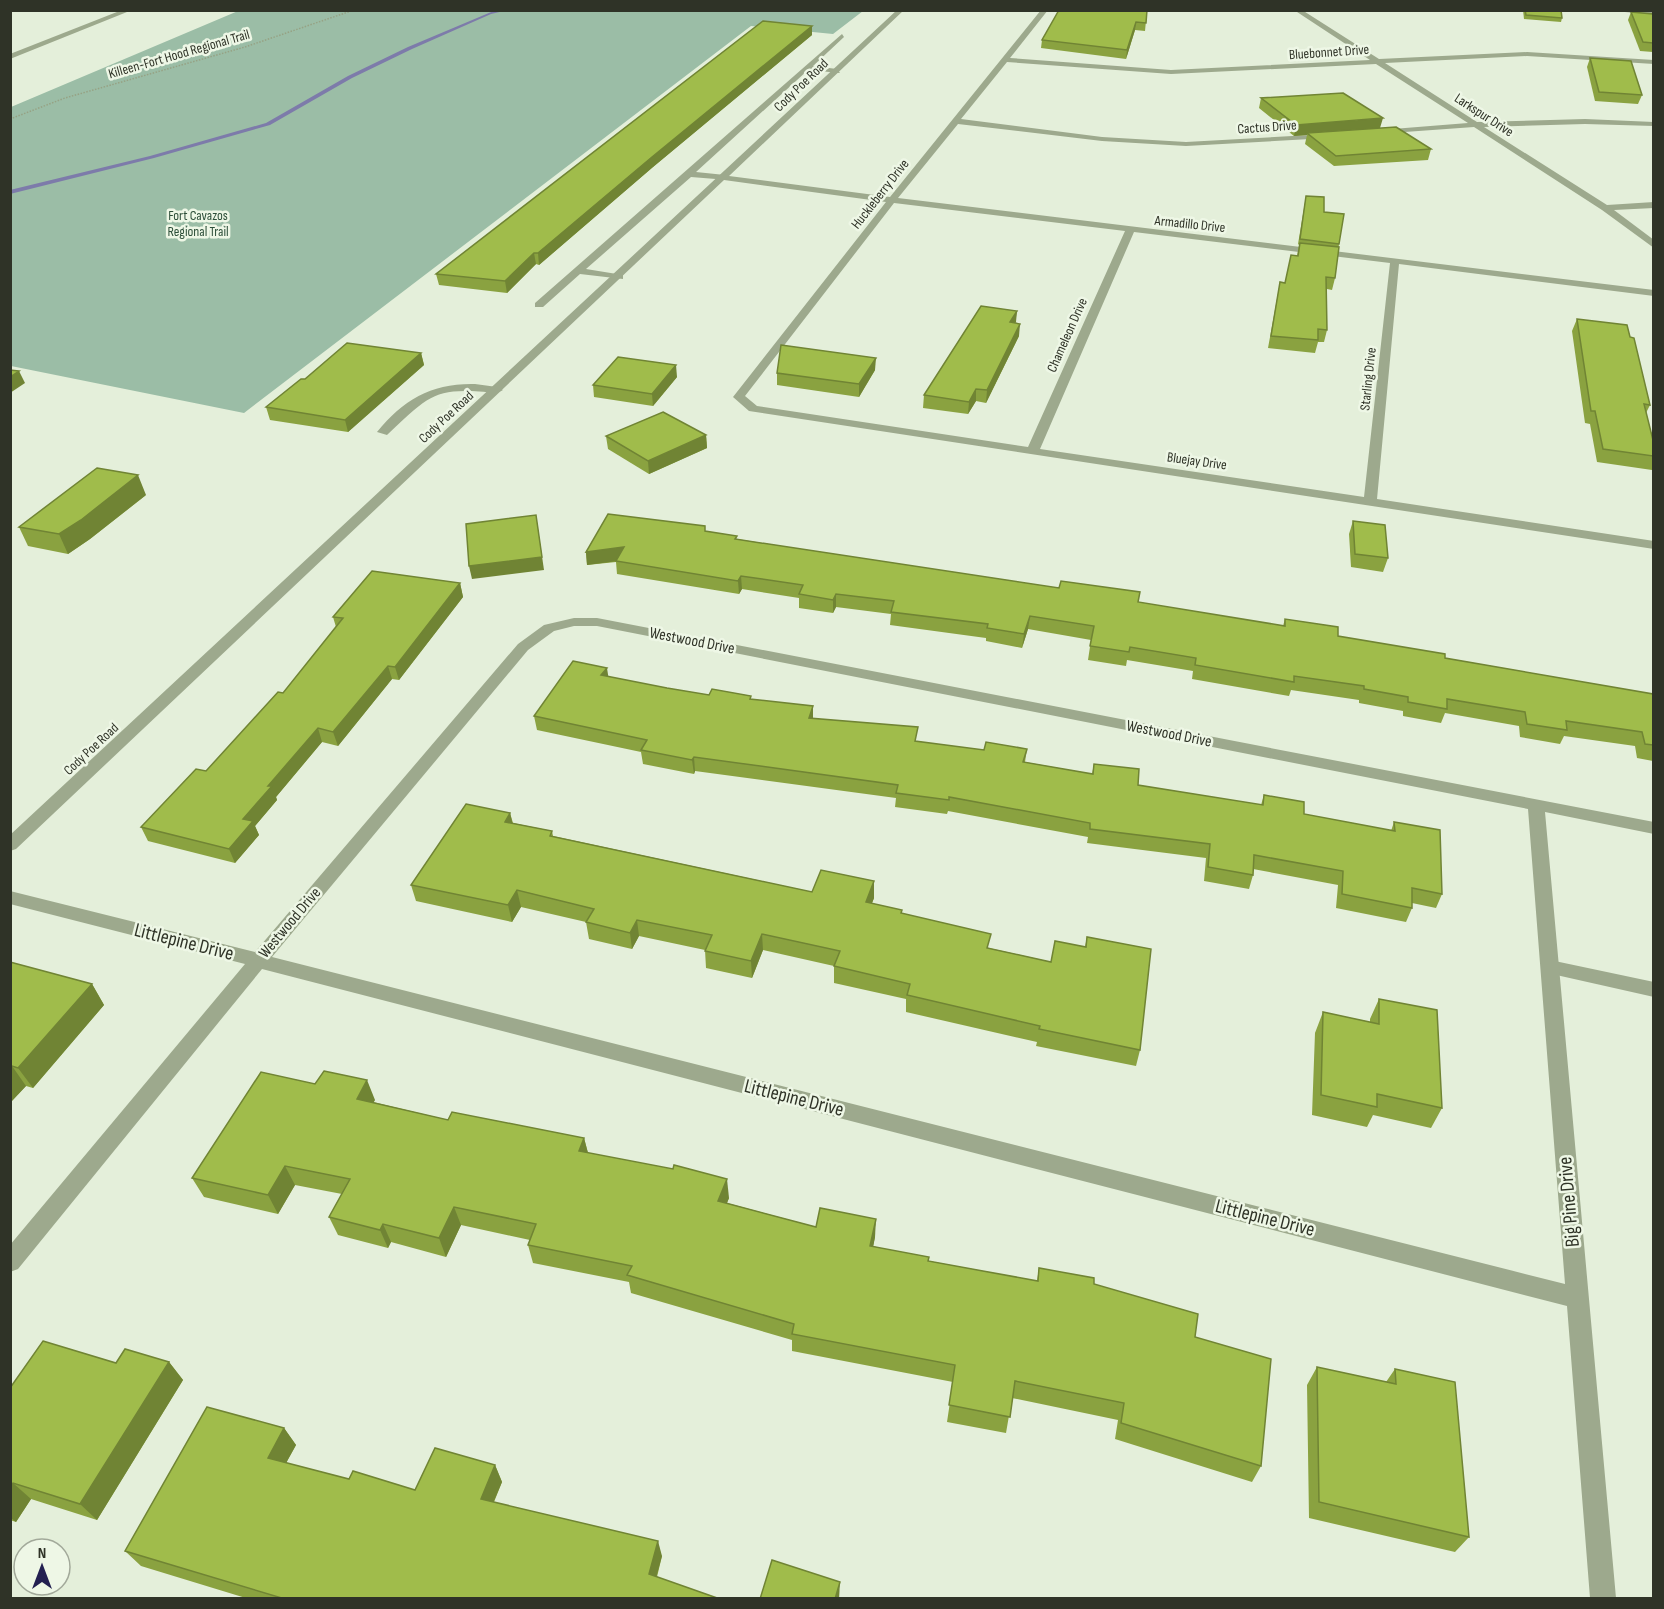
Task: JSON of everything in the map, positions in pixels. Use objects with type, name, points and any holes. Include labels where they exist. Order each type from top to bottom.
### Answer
[{"type":"street","points":[[11,57],[129,10]]},
{"type":"street","name":"Cody Poe Road","points":[[10,844],[619,277],[901,10]]},
{"type":"street","name":"Huckleberry Drive","points":[[740,398],[891,201],[1045,10]]},
{"type":"street","name":"Larkspur Drive","points":[[1298,10],[1605,208],[1653,245]]},
{"type":"street","points":[[1625,10],[1653,13]]},
{"type":"street","points":[[539,305],[842,36]]},
{"type":"street","name":"Bluebonnet Drive","points":[[1005,60],[1171,72],[1527,54],[1653,62]]},
{"type":"street","points":[[807,68],[837,71]]},
{"type":"street","name":"Cactus Drive","points":[[955,120],[1102,139],[1186,144],[1336,136]]},
{"type":"street","points":[[1370,133],[1564,121],[1653,124]]},
{"type":"street","name":"Armadillo Drive","points":[[689,174],[1130,231],[1395,260],[1653,293]]},
{"type":"street","points":[[1605,208],[1653,205]]},
{"type":"street","name":"Chameleon Drive","points":[[1032,452],[1130,231]]},
{"type":"street","name":"Starling Drive","points":[[1370,501],[1395,260]]},
{"type":"street","points":[[578,271],[619,277]]},
{"type":"street","points":[[383,432],[434,389],[451,386],[497,390]]},
{"type":"street","name":"Bluejay Drive","points":[[740,398],[753,410],[1370,501],[1653,546]]},
{"type":"street","name":"Westwood Drive","points":[[10,1262],[258,961],[523,647],[547,628],[572,621],[597,622],[1653,828]]},
{"type":"street","name":"Big Pine Drive","points":[[1536,806],[1603,1599]]},
{"type":"street","name":"Littlepine Drive","points":[[10,897],[1577,1298]]},
{"type":"street","points":[[1550,967],[1653,990]]},
{"type":"path","name":"Killeen-Fort Hood Regional Trail","points":[[10,119],[65,98],[225,53],[354,10]]},
{"type":"green space","name":"Fort Cavazos Regional Trail","points":[[238,11],[863,11],[833,34],[751,26],[244,413],[11,366],[11,107]]},
{"type":"building","points":[[1059,10],[1147,10],[1146,23],[1136,22],[1127,50],[1042,40]]},
{"type":"building","points":[[1525,10],[1561,10],[1562,18],[1526,15]]},
{"type":"building","points":[[1631,12],[1653,14],[1653,43],[1643,42]]},
{"type":"building","points":[[763,21],[812,26],[538,253],[534,253],[505,281],[436,274]]},
{"type":"building","points":[[1590,58],[1631,61],[1642,95],[1599,92]]},
{"type":"building","points":[[1343,93],[1383,118],[1296,125],[1261,98]]},
{"type":"building","points":[[1396,127],[1431,149],[1336,156],[1307,133]]},
{"type":"building","points":[[1306,196],[1324,197],[1324,212],[1344,214],[1339,244],[1300,239]]},
{"type":"building","points":[[1300,243],[1339,247],[1335,278],[1326,277],[1327,330],[1318,329],[1318,340],[1271,336],[1280,282],[1285,283],[1291,255],[1298,256]]},
{"type":"building","points":[[981,306],[1017,311],[1010,322],[1020,324],[987,390],[976,389],[969,402],[924,395]]},
{"type":"building","points":[[1577,319],[1627,325],[1630,337],[1634,338],[1650,405],[1644,404],[1653,440],[1653,456],[1603,449],[1595,411],[1591,411]]},
{"type":"building","points":[[347,343],[421,353],[345,420],[266,407],[301,379],[305,379]]},
{"type":"building","points":[[781,345],[876,358],[859,384],[777,373]]},
{"type":"building","points":[[618,357],[676,365],[652,394],[593,385]]},
{"type":"building","points":[[10,370],[19,371],[10,377]]},
{"type":"building","points":[[663,412],[706,435],[648,461],[606,436]]},
{"type":"building","points":[[97,468],[138,475],[81,520],[59,534],[19,527]]},
{"type":"building","points":[[608,514],[705,526],[705,531],[737,536],[735,539],[1059,588],[1061,581],[1140,592],[1138,602],[1285,626],[1285,619],[1338,627],[1338,636],[1445,654],[1445,658],[1653,694],[1653,745],[1645,744],[1642,732],[1566,721],[1567,730],[1527,724],[1525,712],[1447,699],[1447,709],[1408,702],[1408,697],[1364,689],[1364,686],[1294,676],[1294,682],[1195,665],[1196,658],[1130,647],[1129,652],[1090,646],[1094,626],[1030,616],[1024,634],[987,628],[988,624],[891,612],[894,601],[836,594],[833,600],[799,594],[803,585],[741,576],[738,581],[616,561],[624,547],[586,552]]},
{"type":"building","points":[[536,515],[542,557],[469,566],[466,524]]},
{"type":"building","points":[[1353,521],[1385,525],[1388,558],[1355,554]]},
{"type":"building","points":[[372,571],[460,583],[395,667],[388,666],[333,732],[318,728],[243,819],[253,821],[229,849],[141,827],[196,769],[206,771],[278,692],[283,693],[343,618],[333,617]]},
{"type":"building","points":[[573,661],[607,668],[601,675],[667,688],[709,695],[712,689],[751,696],[750,699],[813,706],[809,718],[918,727],[915,741],[984,750],[986,742],[1027,749],[1023,762],[1093,774],[1094,764],[1139,769],[1138,785],[1263,805],[1264,795],[1304,802],[1304,814],[1395,831],[1394,822],[1440,830],[1442,894],[1412,888],[1412,908],[1342,894],[1343,871],[1254,855],[1253,875],[1208,867],[1210,844],[1090,829],[1090,823],[949,797],[949,800],[896,793],[898,785],[694,757],[692,760],[641,750],[647,740],[534,716]]},
{"type":"building","points":[[466,804],[510,813],[505,822],[552,831],[550,836],[812,892],[821,870],[874,881],[866,902],[902,910],[901,913],[991,934],[987,948],[1051,962],[1055,941],[1086,947],[1087,937],[1151,949],[1140,1050],[1039,1029],[1040,1026],[907,995],[910,984],[834,966],[840,951],[762,934],[751,961],[705,951],[712,935],[637,920],[630,933],[586,922],[594,909],[517,890],[508,905],[411,885]]},
{"type":"building","points":[[10,962],[92,984],[18,1068],[10,1067]]},
{"type":"building","points":[[1379,999],[1437,1010],[1442,1108],[1377,1094],[1377,1107],[1321,1095],[1323,1012],[1379,1024]]},
{"type":"building","points":[[324,1071],[367,1080],[357,1099],[448,1120],[452,1112],[584,1138],[579,1151],[673,1169],[674,1165],[727,1179],[718,1201],[816,1227],[820,1208],[876,1219],[870,1246],[929,1257],[928,1261],[1038,1281],[1039,1268],[1094,1278],[1094,1284],[1198,1314],[1195,1337],[1271,1359],[1261,1466],[1121,1423],[1124,1403],[1015,1381],[1010,1417],[949,1405],[955,1365],[792,1334],[794,1324],[627,1275],[632,1266],[528,1245],[536,1224],[454,1207],[439,1238],[383,1224],[380,1230],[329,1217],[350,1179],[285,1166],[268,1195],[192,1178],[261,1072],[315,1084]]},
{"type":"building","points":[[43,1341],[116,1363],[125,1349],[169,1362],[80,1504],[13,1483],[10,1486],[10,1388]]},
{"type":"building","points":[[1317,1367],[1396,1384],[1395,1369],[1455,1382],[1469,1537],[1319,1502]]},
{"type":"building","points":[[207,1407],[284,1428],[268,1458],[349,1479],[353,1471],[415,1490],[435,1448],[495,1465],[481,1499],[658,1541],[649,1574],[720,1599],[285,1599],[125,1551]]},
{"type":"building","points":[[772,1560],[840,1582],[835,1599],[760,1599]]},
{"type":"waterway","points":[[10,192],[152,157],[268,124],[350,77],[410,48],[490,13],[506,10]]}]
